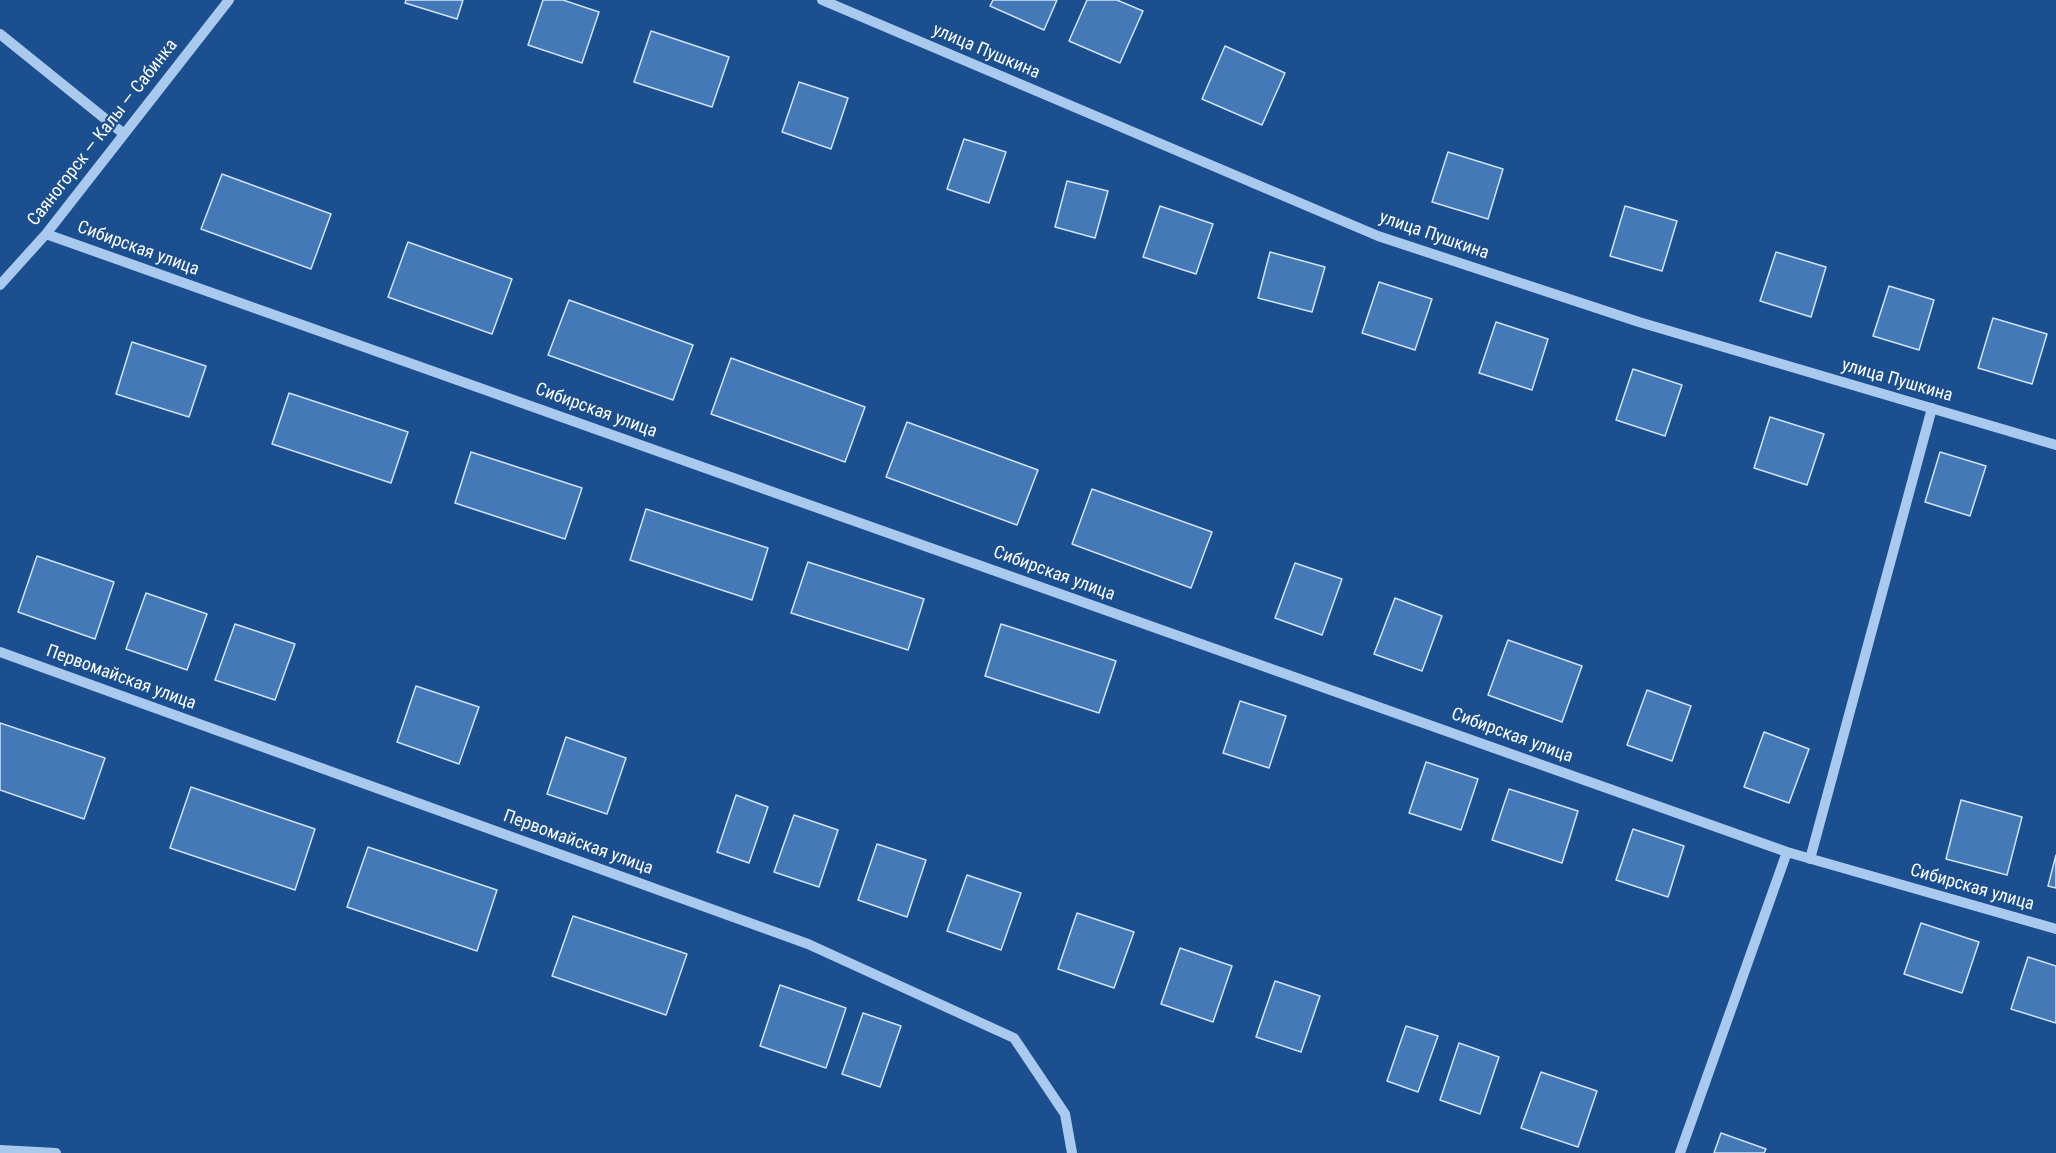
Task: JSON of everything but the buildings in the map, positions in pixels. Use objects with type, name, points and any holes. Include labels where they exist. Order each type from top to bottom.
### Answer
[{"type":"street","name":"Саяногорск — Калы — Сабинка","points":[[0,285],[46,234],[230,0]]},
{"type":"street","name":"улица Пушкина","points":[[822,0],[1378,236],[1639,322],[2056,445]]},
{"type":"street","points":[[0,34],[124,134]]},
{"type":"street","name":"Сибирская улица","points":[[46,234],[1787,852],[2056,929]]},
{"type":"street","points":[[1810,859],[1932,408]]},
{"type":"street","name":"Первомайская улица","points":[[0,652],[808,944],[1014,1038],[1065,1114],[1072,1153]]},
{"type":"street","points":[[1680,1153],[1787,852]]},
{"type":"street","points":[[0,1150],[56,1153]]}]
